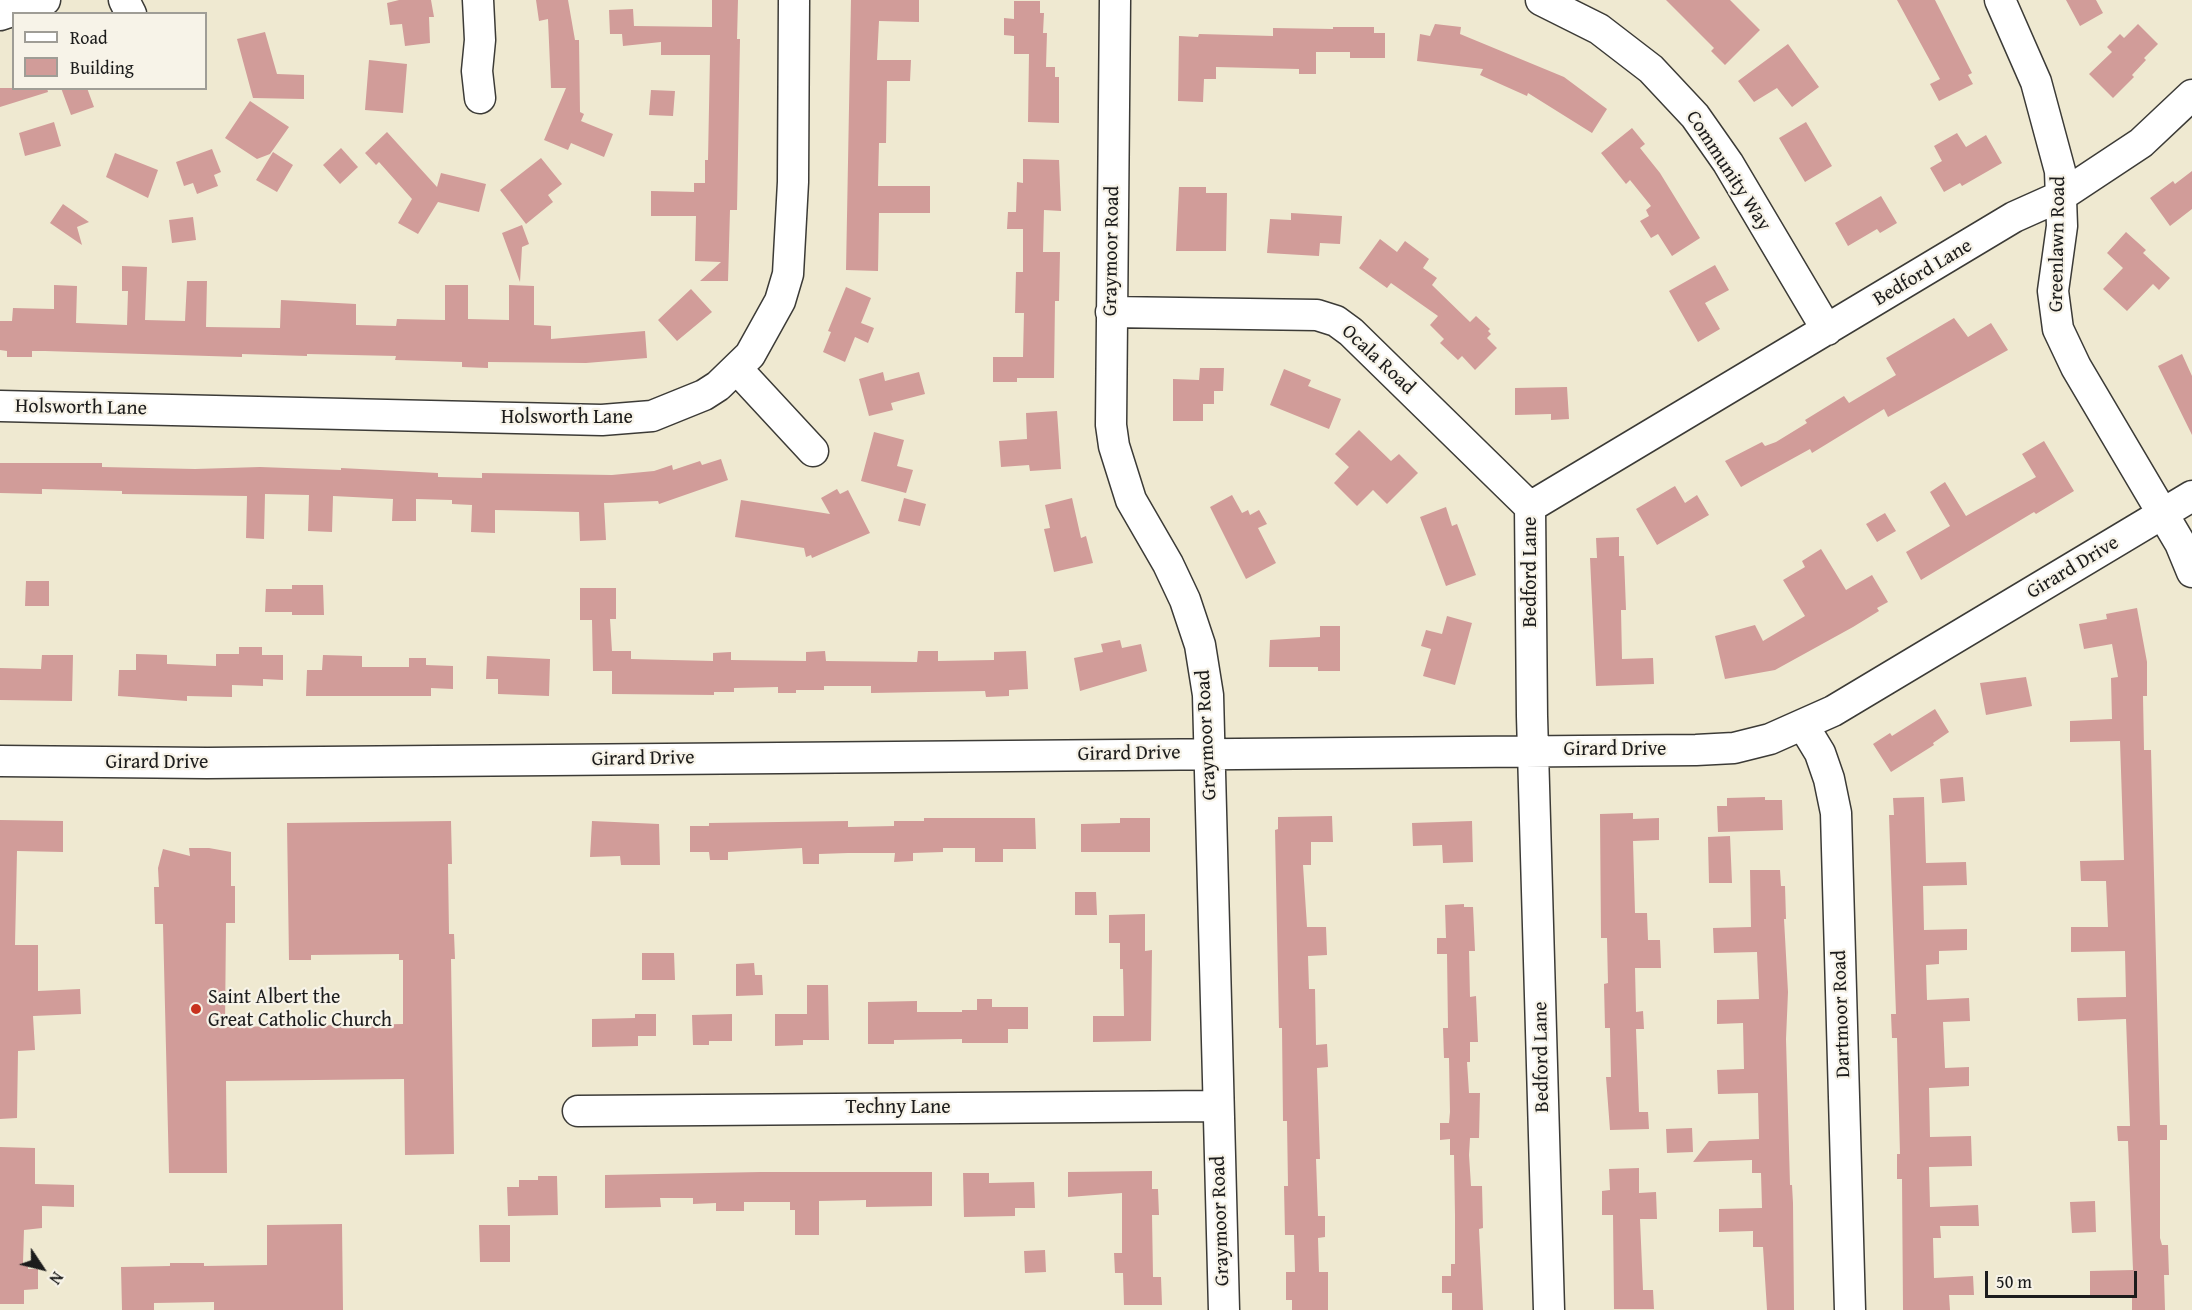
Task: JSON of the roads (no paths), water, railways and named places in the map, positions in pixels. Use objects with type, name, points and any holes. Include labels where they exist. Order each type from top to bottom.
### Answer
[{"type":"street","points":[[0,15],[45,0]]},
{"type":"street","points":[[478,0],[480,40],[477,71],[480,98]]},
{"type":"street","name":"Holsworth Lane","points":[[0,406],[602,420],[638,418],[670,410],[704,395],[737,369],[763,334],[780,301],[788,274],[793,182],[794,0]]},
{"type":"street","name":"Graymoor Road","points":[[1115,0],[1110,391],[1114,446],[1131,500],[1168,564],[1185,600],[1200,645],[1208,695],[1224,1310]]},
{"type":"street","name":"Community Way","points":[[1541,0],[1599,29],[1651,69],[1695,116],[1728,163],[1827,330]]},
{"type":"street","name":"Greenlawn Road","points":[[2000,0],[2036,82],[2060,171],[2062,226],[2053,291],[2058,329],[2076,367],[2180,543],[2192,572]]},
{"type":"street","name":"Bedford Lane","points":[[1549,1310],[1530,507],[2014,217],[2061,196],[2141,143],[2192,94]]},
{"type":"street","name":"Ocala Road","points":[[1111,312],[1317,315],[1336,321],[1351,332],[1530,507]]},
{"type":"street","points":[[737,369],[813,451]]},
{"type":"street","name":"Girard Drive","points":[[0,761],[230,763],[1734,748],[1770,739],[1833,711],[2192,496]]},
{"type":"street","name":"Dartmoor Road","points":[[1803,725],[1820,753],[1829,779],[1836,813],[1850,1310]]},
{"type":"street","name":"Techny Lane","points":[[578,1110],[1218,1106]]},
{"type":"place","name":"Saint Albert the Great Catholic Church","points":[[196,1009]]}]
